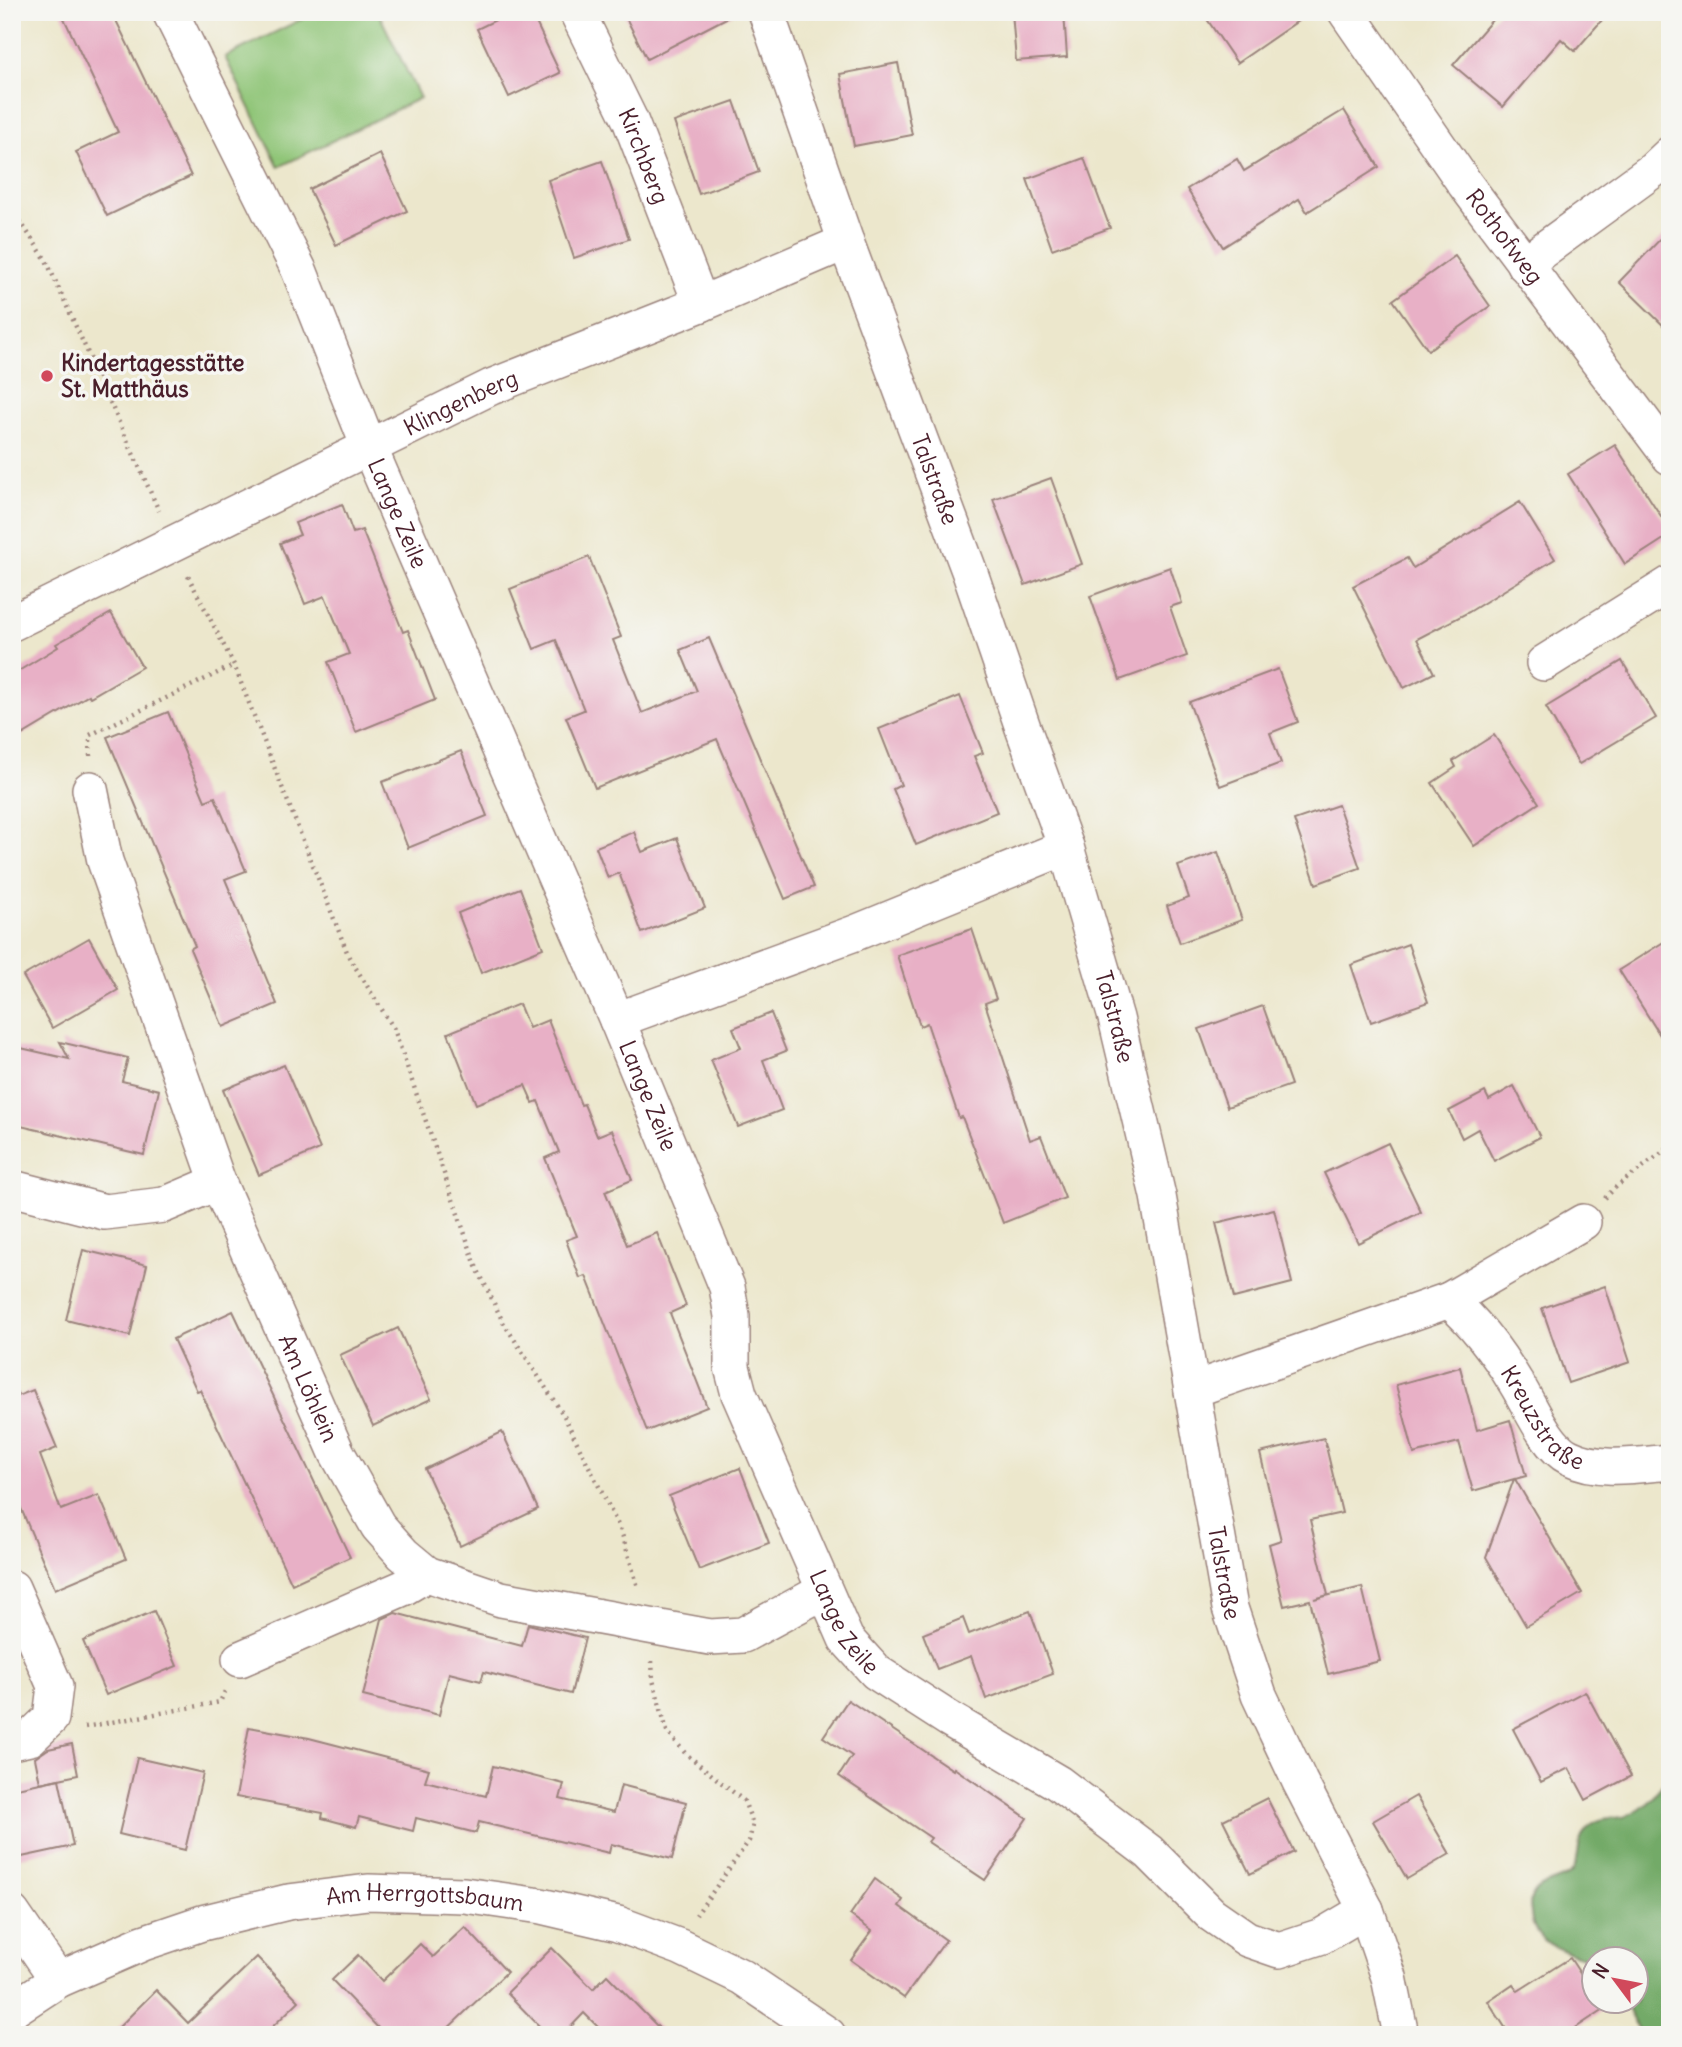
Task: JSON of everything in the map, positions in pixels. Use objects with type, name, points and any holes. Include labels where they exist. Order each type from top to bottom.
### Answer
[{"type":"street","name":"Lange Zeile","points":[[170,12],[299,270],[369,447],[617,1020],[727,1287],[732,1316],[732,1367],[739,1394],[846,1639],[876,1672],[949,1719],[1058,1783],[1149,1852],[1211,1914],[1247,1939],[1279,1950],[1322,1936],[1366,1910]]},
{"type":"street","name":"Kirchberg","points":[[577,12],[630,120],[701,304]]},
{"type":"street","name":"Talstraße","points":[[766,12],[846,242],[970,573],[1066,847],[1116,1018],[1158,1196],[1230,1608],[1259,1695],[1366,1910],[1389,1977],[1401,2035]]},
{"type":"street","name":"Rothofweg","points":[[1346,12],[1465,184],[1670,457]]},
{"type":"street","points":[[1524,264],[1653,170],[1670,154]]},
{"type":"street","name":"Klingenberg","points":[[12,623],[491,387],[701,304],[846,242]]},
{"type":"street","points":[[1545,663],[1670,584]]},
{"type":"street","name":"Am Löhlein","points":[[90,789],[105,861],[218,1182],[337,1453],[378,1526],[403,1555],[427,1574],[501,1599],[710,1637],[743,1635],[824,1591]]},
{"type":"street","name":"Lange Zeile","points":[[617,1020],[855,933],[1066,847]]},
{"type":"street","points":[[12,1188],[105,1212],[164,1205],[218,1182]]},
{"type":"street","points":[[1192,1390],[1449,1300],[1583,1222]]},
{"type":"street","name":"Kreuzstraße","points":[[1449,1300],[1462,1311],[1493,1349],[1558,1450],[1581,1462],[1612,1466],[1670,1462]]},
{"type":"street","points":[[240,1659],[403,1588],[427,1574]]},
{"type":"street","points":[[12,1588],[55,1686],[51,1718],[30,1738],[12,1742]]},
{"type":"street","name":"Am Herrgottsbaum","points":[[12,2010],[58,1980],[143,1943],[202,1923],[288,1902],[369,1892],[464,1895],[541,1906],[618,1924],[680,1947],[742,1977],[828,2035]]},
{"type":"street","points":[[12,1913],[58,1980]]},
{"type":"path","points":[[13,212],[46,260],[173,544],[234,665],[349,957],[394,1029],[476,1266],[503,1322],[564,1416],[621,1531],[639,1590],[653,1680],[667,1731],[685,1753],[744,1801],[753,1824],[749,1841],[701,1908],[680,1947]]},
{"type":"path","points":[[90,789],[90,735],[234,665]]},
{"type":"path","points":[[1583,1222],[1617,1186],[1670,1146]]},
{"type":"path","points":[[51,1718],[81,1728],[220,1702],[240,1659]]},
{"type":"green space","points":[[316,12],[378,12],[420,98],[279,167],[225,57]]},
{"type":"green space","points":[[1670,1776],[1670,2035],[1641,2035],[1631,2016],[1650,2016],[1650,1946],[1580,1946],[1580,1956],[1566,1952],[1549,1944],[1536,1931],[1530,1909],[1532,1897],[1540,1888],[1572,1872],[1577,1862],[1582,1836],[1592,1824],[1603,1819],[1623,1817],[1635,1811],[1651,1800]]},
{"type":"building","points":[[61,12],[112,12],[191,176],[107,216],[76,152],[118,132]]},
{"type":"building","points":[[512,12],[531,12],[560,73],[509,97],[477,29]]},
{"type":"building","points":[[623,12],[738,12],[647,59]]},
{"type":"building","points":[[1012,12],[1064,12],[1067,57],[1016,61]]},
{"type":"building","points":[[1202,12],[1311,12],[1237,63]]},
{"type":"building","points":[[1499,12],[1609,12],[1575,51],[1561,39],[1503,107],[1453,65]]},
{"type":"building","points":[[898,63],[912,135],[854,146],[840,74]]},
{"type":"building","points":[[734,101],[759,172],[699,194],[674,122]]},
{"type":"building","points":[[1344,110],[1379,167],[1307,212],[1299,199],[1223,247],[1187,189],[1237,159],[1244,171]]},
{"type":"building","points":[[380,154],[407,211],[336,245],[309,189]]},
{"type":"building","points":[[1084,158],[1110,228],[1052,249],[1027,179]]},
{"type":"building","points":[[602,161],[629,239],[574,258],[548,180]]},
{"type":"building","points":[[1670,229],[1670,332],[1619,282]]},
{"type":"building","points":[[1455,256],[1490,306],[1428,350],[1393,300]]},
{"type":"building","points":[[1615,445],[1670,530],[1670,535],[1625,564],[1568,474]]},
{"type":"building","points":[[1051,478],[1082,564],[1025,585],[993,499]]},
{"type":"building","points":[[1520,502],[1555,559],[1469,612],[1417,639],[1434,673],[1404,688],[1353,586],[1407,558],[1413,568]]},
{"type":"building","points":[[342,504],[353,533],[362,530],[403,632],[408,630],[435,700],[356,732],[328,662],[349,654],[325,596],[305,604],[280,543],[300,535],[295,523]]},
{"type":"building","points":[[589,557],[621,637],[613,640],[642,713],[697,691],[680,650],[709,638],[814,887],[785,899],[717,739],[595,788],[566,717],[584,710],[556,640],[534,649],[510,589]]},
{"type":"building","points":[[1170,567],[1182,603],[1170,607],[1187,656],[1120,680],[1090,596]]},
{"type":"building","points":[[111,613],[142,667],[12,741],[12,675],[58,647],[56,644]]},
{"type":"building","points":[[1622,661],[1656,718],[1579,764],[1546,707]]},
{"type":"building","points":[[1278,669],[1298,722],[1270,733],[1281,763],[1220,786],[1189,702]]},
{"type":"building","points":[[960,696],[983,753],[974,756],[997,812],[916,845],[893,789],[901,785],[879,729]]},
{"type":"building","points":[[168,712],[205,801],[215,797],[246,871],[225,879],[277,1004],[223,1027],[190,949],[195,946],[107,737]]},
{"type":"building","points":[[1494,735],[1539,803],[1474,846],[1432,783],[1456,767],[1453,761]]},
{"type":"building","points":[[461,751],[487,816],[408,848],[382,782]]},
{"type":"building","points":[[1338,805],[1360,868],[1316,884],[1294,820]]},
{"type":"building","points":[[634,832],[642,852],[677,838],[705,908],[642,933],[619,873],[608,878],[596,847]]},
{"type":"building","points":[[1218,852],[1242,920],[1180,943],[1167,906],[1189,898],[1178,866]]},
{"type":"building","points":[[520,888],[543,948],[481,973],[458,913]]},
{"type":"building","points":[[972,929],[996,999],[985,1003],[1030,1140],[1041,1136],[1065,1198],[1003,1223],[962,1117],[959,1118],[927,1023],[920,1026],[897,955]]},
{"type":"building","points":[[89,938],[118,990],[52,1028],[23,976]]},
{"type":"building","points":[[1670,938],[1670,1051],[1619,970]]},
{"type":"building","points":[[1408,944],[1428,1002],[1371,1022],[1351,965]]},
{"type":"building","points":[[519,1004],[529,1028],[548,1020],[581,1105],[584,1104],[597,1136],[612,1130],[632,1180],[605,1191],[627,1245],[657,1233],[686,1306],[670,1313],[707,1407],[647,1431],[586,1276],[580,1278],[566,1240],[577,1236],[545,1158],[559,1152],[538,1101],[533,1103],[525,1085],[476,1104],[448,1033]]},
{"type":"building","points":[[1263,1006],[1291,1085],[1227,1107],[1199,1029]]},
{"type":"building","points":[[771,1013],[786,1051],[763,1060],[782,1110],[738,1127],[711,1060],[741,1048],[733,1028]]},
{"type":"building","points":[[60,1042],[128,1058],[122,1081],[159,1090],[144,1155],[12,1124],[12,1046],[69,1059]]},
{"type":"building","points":[[284,1065],[320,1149],[259,1175],[223,1090]]},
{"type":"building","points":[[1514,1086],[1540,1137],[1494,1161],[1478,1129],[1462,1138],[1449,1111],[1485,1092],[1489,1100]]},
{"type":"building","points":[[1388,1143],[1421,1212],[1358,1243],[1324,1173]]},
{"type":"building","points":[[1274,1209],[1292,1283],[1234,1298],[1216,1223]]},
{"type":"building","points":[[83,1250],[147,1265],[130,1336],[66,1320]]},
{"type":"building","points":[[1605,1286],[1630,1362],[1568,1383],[1542,1308]]},
{"type":"building","points":[[233,1311],[350,1557],[292,1584],[173,1339]]},
{"type":"building","points":[[398,1328],[431,1399],[373,1426],[340,1355]]},
{"type":"building","points":[[1460,1367],[1477,1430],[1510,1420],[1526,1476],[1515,1479],[1582,1593],[1526,1626],[1486,1557],[1514,1479],[1473,1491],[1459,1442],[1414,1454],[1396,1385]]},
{"type":"building","points":[[12,1388],[15,1388],[18,1396],[33,1390],[57,1448],[40,1455],[61,1510],[99,1495],[126,1559],[55,1589],[12,1487]]},
{"type":"building","points":[[502,1432],[538,1509],[460,1546],[425,1469]]},
{"type":"building","points":[[1324,1438],[1342,1513],[1310,1520],[1328,1595],[1314,1599],[1362,1587],[1380,1661],[1328,1674],[1310,1600],[1284,1606],[1269,1544],[1281,1540],[1260,1453]]},
{"type":"building","points":[[740,1468],[769,1543],[699,1570],[669,1496]]},
{"type":"building","points":[[154,1611],[177,1666],[106,1695],[83,1641]]},
{"type":"building","points":[[1030,1611],[1053,1674],[986,1699],[971,1656],[937,1669],[923,1634],[963,1618],[969,1634]]},
{"type":"building","points":[[395,1613],[522,1646],[528,1624],[585,1638],[571,1694],[484,1672],[481,1681],[449,1673],[439,1715],[363,1696],[382,1619]]},
{"type":"building","points":[[1585,1691],[1631,1776],[1586,1800],[1569,1768],[1541,1782],[1513,1729]]},
{"type":"building","points":[[848,1700],[1027,1818],[985,1880],[928,1842],[931,1838],[839,1776],[852,1756],[823,1737]]},
{"type":"building","points":[[249,1727],[309,1738],[429,1769],[425,1781],[486,1796],[493,1766],[564,1784],[560,1799],[614,1812],[621,1785],[686,1802],[672,1859],[611,1844],[609,1853],[479,1822],[476,1833],[416,1818],[413,1831],[359,1817],[356,1827],[322,1818],[323,1813],[236,1797]]},
{"type":"building","points":[[72,1744],[78,1775],[40,1783],[35,1758],[48,1749]]},
{"type":"building","points":[[137,1758],[203,1773],[185,1850],[119,1834]]},
{"type":"building","points":[[59,1779],[73,1846],[17,1858],[12,1834],[12,1789]]},
{"type":"building","points":[[1416,1796],[1450,1854],[1407,1879],[1373,1821]]},
{"type":"building","points":[[1267,1798],[1294,1852],[1250,1874],[1223,1820]]},
{"type":"building","points":[[875,1879],[903,1900],[899,1906],[946,1940],[904,1998],[851,1960],[872,1931],[850,1915]]},
{"type":"building","points":[[465,1927],[507,1972],[441,2035],[385,2035],[332,1980],[358,1955],[382,1981],[420,1944],[433,1957]]},
{"type":"building","points":[[552,1948],[593,1989],[607,1975],[666,2035],[606,2035],[584,2013],[563,2035],[548,2035],[507,1993]]},
{"type":"building","points":[[257,1957],[299,2001],[264,2035],[111,2035],[156,1990],[188,2023]]},
{"type":"building","points":[[1570,1958],[1580,1973],[1580,2016],[1594,2016],[1565,2035],[1510,2035],[1488,2001],[1513,1984],[1518,1991]]},
{"type":"place","name":"Kindertagesstätte St. Matthäus","points":[[47,376]]}]
